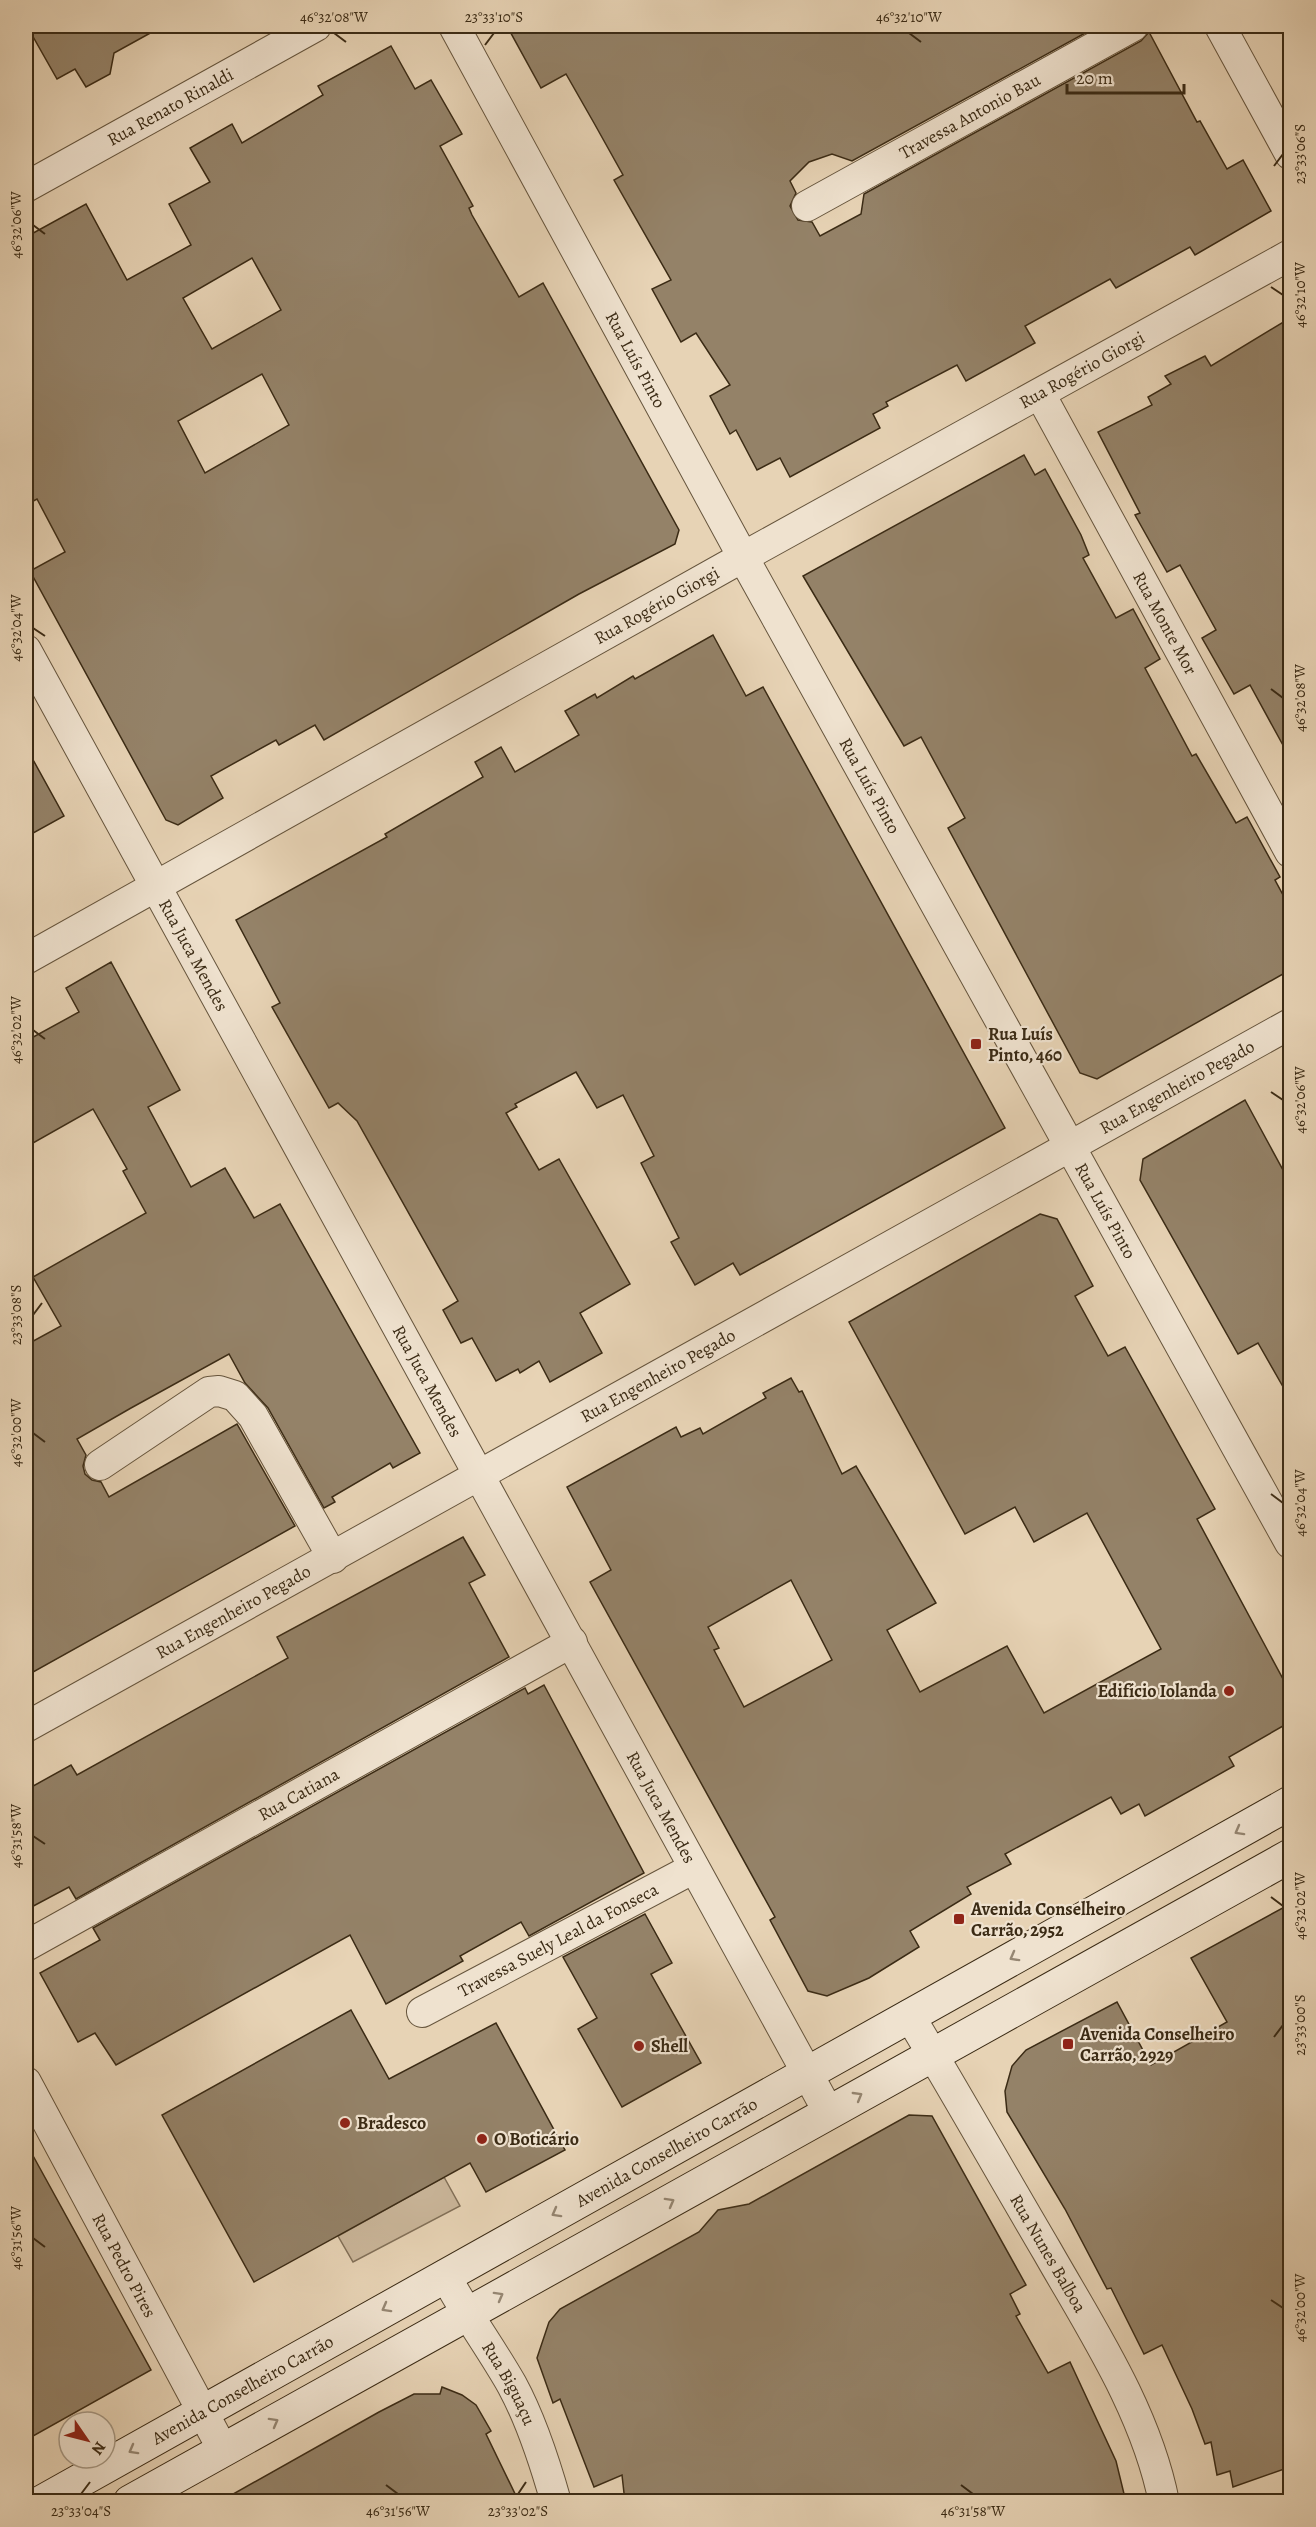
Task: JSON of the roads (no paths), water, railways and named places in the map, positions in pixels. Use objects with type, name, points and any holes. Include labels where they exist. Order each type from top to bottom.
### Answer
[{"type":"main road","name":"Avenida Conselheiro Carrão","points":[[42,2502],[1290,1803]]},
{"type":"main road","points":[[130,2502],[1290,1857]]},
{"type":"street","name":"Rua Renato Rinaldi","points":[[26,187],[316,26]]},
{"type":"street","name":"Rua Luís Pinto","points":[[454,26],[743,557],[1290,1543]]},
{"type":"street","name":"Travessa Antonio Bau","points":[[807,206],[1132,26]]},
{"type":"street","points":[[1220,26],[1290,154]]},
{"type":"street","name":"Rua Rogério Giorgi","points":[[26,959],[743,557],[1290,255]]},
{"type":"street","name":"Rua Monte Mor","points":[[1040,394],[1290,852]]},
{"type":"street","name":"Rua Juca Mendes","points":[[26,650],[829,2113]]},
{"type":"street","name":"Rua Engenheiro Pegado","points":[[26,1727],[1290,1024]]},
{"type":"street","points":[[100,1465],[209,1392],[219,1391],[235,1396],[253,1416],[333,1558]]},
{"type":"street","name":"Rua Catiana","points":[[26,1946],[572,1642]]},
{"type":"street","name":"Travessa Suely Leal da Fonseca","points":[[422,2012],[694,1868]]},
{"type":"street","name":"Rua Nunes Balboa","points":[[909,2015],[1131,2401],[1159,2473],[1164,2502]]},
{"type":"street","name":"Rua Pedro Pires","points":[[26,2082],[223,2450]]},
{"type":"street","name":"Rua Biguaçu","points":[[445,2275],[466,2315],[513,2386],[547,2469],[556,2502]]},
{"type":"place","name":"Rua Luís Pinto, 460","points":[[976,1044]]},
{"type":"place","name":"Edifício Iolanda","points":[[1229,1691]]},
{"type":"place","name":"Avenida Conselheiro Carrão, 2952","points":[[959,1919]]},
{"type":"place","name":"Avenida Conselheiro Carrão, 2929","points":[[1068,2044]]},
{"type":"place","name":"Shell","points":[[639,2046]]},
{"type":"place","name":"Bradesco","points":[[345,2123]]},
{"type":"place","name":"O Boticário","points":[[482,2139]]}]
